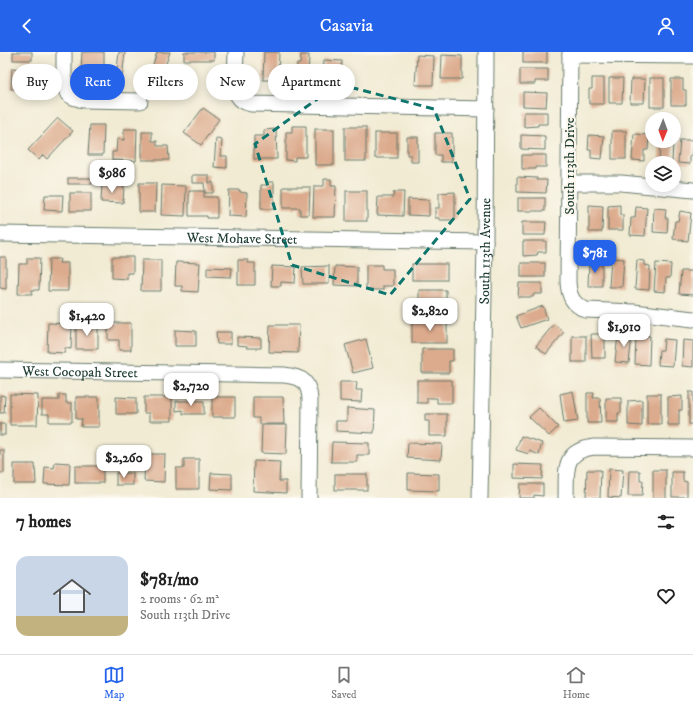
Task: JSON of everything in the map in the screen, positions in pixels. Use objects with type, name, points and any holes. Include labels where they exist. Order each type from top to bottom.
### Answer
[{"type":"street","points":[[64,52],[64,85],[68,94],[83,100],[140,101]]},
{"type":"street","points":[[236,52],[236,85],[238,96],[245,102],[257,105],[486,109]]},
{"type":"street","name":"South 113th Avenue","points":[[480,498],[486,52]]},
{"type":"street","points":[[570,54],[693,56]]},
{"type":"street","name":"South 113th Drive","points":[[570,54],[568,282],[570,296],[574,302],[586,310],[634,312],[693,319]]},
{"type":"street","points":[[569,183],[621,183],[693,190]]},
{"type":"street","name":"West Mohave Street","points":[[0,234],[484,242]]},
{"type":"street","name":"West Cocopah Street","points":[[0,370],[284,375],[297,377],[303,380],[310,392],[309,498]]},
{"type":"street","points":[[566,498],[567,466],[573,454],[579,450],[594,447],[693,448]]},
{"type":"highlighted area","points":[[338,84],[434,109],[470,199],[390,295],[292,265],[255,144]]},
{"type":"building","points":[[13,52],[32,52],[32,60],[13,60]]},
{"type":"building","points":[[82,52],[104,52],[104,64],[81,64]]},
{"type":"building","points":[[119,52],[125,52],[124,64],[118,64]]},
{"type":"building","points":[[157,52],[170,52],[166,64],[153,64]]},
{"type":"building","points":[[184,52],[214,52],[214,60],[184,60]]},
{"type":"building","points":[[264,52],[279,52],[279,64],[268,64],[268,80],[263,80]]},
{"type":"building","points":[[523,52],[547,52],[547,63],[523,63]]},
{"type":"building","points":[[301,55],[309,55],[309,64],[300,64]]},
{"type":"building","points":[[417,55],[434,56],[433,85],[415,85]]},
{"type":"building","points":[[442,55],[462,56],[462,79],[441,79]]},
{"type":"building","points":[[324,60],[342,61],[342,64],[324,64]]},
{"type":"building","points":[[12,68],[12,89],[11,89]]},
{"type":"building","points":[[520,69],[548,69],[548,81],[535,81],[535,84],[520,84]]},
{"type":"building","points":[[592,78],[604,78],[604,104],[589,104],[589,89],[592,89]]},
{"type":"building","points":[[609,78],[623,78],[622,103],[609,103]]},
{"type":"building","points":[[650,78],[664,78],[664,107],[650,107]]},
{"type":"building","points":[[631,79],[645,79],[644,103],[630,103]]},
{"type":"building","points":[[671,79],[683,79],[683,90],[686,90],[686,105],[671,105]]},
{"type":"building","points":[[523,92],[547,93],[546,107],[523,106]]},
{"type":"building","points":[[203,108],[219,119],[201,145],[184,133]]},
{"type":"building","points":[[524,112],[547,112],[547,124],[524,127]]},
{"type":"building","points":[[58,118],[73,131],[47,159],[43,155],[39,160],[28,150]]},
{"type":"building","points":[[90,125],[104,125],[103,155],[88,155]]},
{"type":"building","points":[[292,126],[306,126],[306,157],[295,157],[295,161],[286,160],[286,132],[292,132]]},
{"type":"building","points":[[345,127],[366,127],[366,161],[345,161]]},
{"type":"building","points":[[124,129],[137,129],[136,161],[112,160],[112,152],[116,152],[117,139],[124,140]]},
{"type":"building","points":[[276,129],[277,159],[254,159],[254,136],[264,136],[264,130]]},
{"type":"building","points":[[315,129],[334,129],[334,165],[315,165]]},
{"type":"building","points":[[612,131],[626,131],[626,159],[612,159]]},
{"type":"building","points":[[142,132],[152,132],[152,141],[157,141],[157,146],[168,146],[169,160],[142,160]]},
{"type":"building","points":[[375,133],[397,133],[397,158],[375,158]]},
{"type":"building","points":[[435,133],[452,133],[452,162],[441,162],[441,155],[435,155]]},
{"type":"building","points":[[634,134],[645,135],[645,148],[648,148],[648,150],[644,150],[644,161],[632,160]]},
{"type":"building","points":[[521,135],[545,136],[545,150],[521,149]]},
{"type":"building","points":[[589,135],[604,136],[602,159],[591,158],[591,150],[588,150]]},
{"type":"building","points":[[407,137],[418,137],[418,162],[411,162],[411,155],[407,155]]},
{"type":"building","points":[[216,138],[222,139],[221,156],[227,156],[227,168],[214,167]]},
{"type":"building","points":[[681,140],[693,140],[693,155],[690,155],[690,164],[681,163],[681,156],[679,156]]},
{"type":"building","points":[[660,148],[673,148],[672,156],[659,156]]},
{"type":"building","points":[[522,155],[546,155],[546,167],[522,169]]},
{"type":"building","points":[[192,175],[209,175],[209,183],[213,182],[213,193],[205,193],[204,183],[192,183]]},
{"type":"building","points":[[517,177],[547,180],[546,193],[517,192]]},
{"type":"building","points":[[68,178],[92,178],[92,184],[68,184]]},
{"type":"building","points":[[324,179],[331,179],[331,186],[336,186],[335,217],[313,217],[314,186],[324,186]]},
{"type":"building","points":[[268,182],[274,182],[274,209],[261,209],[261,185],[268,185]]},
{"type":"building","points":[[139,183],[156,183],[155,212],[139,212]]},
{"type":"building","points":[[102,184],[124,185],[123,203],[101,202]]},
{"type":"building","points":[[162,185],[186,186],[185,216],[161,215]]},
{"type":"building","points":[[283,187],[310,187],[309,215],[300,215],[300,208],[283,208]]},
{"type":"building","points":[[229,190],[240,190],[240,192],[247,193],[246,217],[228,216]]},
{"type":"building","points":[[189,191],[204,191],[204,197],[217,197],[217,218],[207,218],[207,216],[189,216]]},
{"type":"building","points":[[346,191],[367,191],[367,221],[346,221]]},
{"type":"building","points":[[394,192],[404,192],[403,216],[377,215],[378,197],[393,197]]},
{"type":"building","points":[[455,192],[455,220],[439,220],[439,218],[435,218],[435,208],[439,208],[439,193]]},
{"type":"building","points":[[70,193],[91,193],[91,211],[70,211]]},
{"type":"building","points":[[45,195],[63,195],[62,211],[44,210]]},
{"type":"building","points":[[518,198],[545,198],[545,211],[518,211]]},
{"type":"building","points":[[408,199],[429,200],[429,216],[408,215]]},
{"type":"building","points":[[589,205],[603,206],[602,232],[589,232]]},
{"type":"building","points":[[620,205],[620,215],[623,215],[623,230],[608,230],[608,206]]},
{"type":"building","points":[[636,207],[647,208],[645,236],[630,235],[631,218],[635,218]]},
{"type":"building","points":[[654,208],[666,209],[665,218],[668,218],[667,233],[653,232]]},
{"type":"building","points":[[680,211],[691,213],[688,241],[673,239],[675,221],[678,221]]},
{"type":"building","points":[[522,222],[546,222],[545,235],[522,235]]},
{"type":"building","points":[[523,241],[546,241],[546,252],[538,252],[537,255],[523,256]]},
{"type":"building","points":[[0,257],[6,257],[6,289],[0,288]]},
{"type":"building","points":[[112,257],[133,257],[133,273],[127,273],[127,279],[112,278]]},
{"type":"building","points":[[27,258],[40,258],[39,290],[32,290],[32,294],[18,294],[19,264],[27,264]]},
{"type":"building","points":[[611,258],[624,259],[622,287],[609,287]]},
{"type":"building","points":[[49,259],[60,259],[59,263],[68,263],[68,291],[48,291]]},
{"type":"building","points":[[142,260],[161,260],[161,291],[141,291]]},
{"type":"building","points":[[238,260],[248,260],[248,263],[255,263],[255,285],[238,285]]},
{"type":"building","points":[[637,260],[644,261],[644,265],[650,266],[649,290],[635,289]]},
{"type":"building","points":[[176,262],[200,263],[198,292],[182,291],[182,286],[175,286]]},
{"type":"building","points":[[589,262],[602,263],[602,286],[588,286]]},
{"type":"building","points":[[521,263],[545,263],[545,277],[521,277]]},
{"type":"building","points":[[656,263],[671,264],[670,278],[666,278],[665,292],[654,291]]},
{"type":"building","points":[[412,264],[447,264],[447,280],[412,280]]},
{"type":"building","points":[[366,265],[382,265],[382,269],[393,269],[393,286],[383,286],[383,290],[366,290]]},
{"type":"building","points":[[272,266],[296,267],[295,283],[281,282],[281,286],[271,286]]},
{"type":"building","points":[[329,266],[329,284],[303,284],[302,267]]},
{"type":"building","points":[[335,266],[357,267],[357,286],[334,285]]},
{"type":"building","points":[[207,267],[232,268],[231,277],[207,276]]},
{"type":"building","points":[[681,271],[693,271],[693,295],[679,294]]},
{"type":"building","points":[[519,283],[542,283],[542,294],[534,294],[533,297],[518,297]]},
{"type":"building","points":[[419,290],[446,290],[446,299],[451,299],[451,310],[419,310]]},
{"type":"building","points":[[543,306],[547,319],[521,328],[516,316]]},
{"type":"building","points":[[412,320],[447,320],[447,343],[412,343]]},
{"type":"building","points":[[48,323],[72,324],[71,349],[65,348],[65,353],[47,352]]},
{"type":"building","points":[[108,323],[131,323],[131,350],[119,350],[119,340],[108,340]]},
{"type":"building","points":[[76,324],[98,325],[98,349],[76,349]]},
{"type":"building","points":[[554,324],[564,332],[546,354],[536,346]]},
{"type":"building","points":[[270,325],[299,325],[298,353],[269,352]]},
{"type":"building","points":[[175,330],[196,331],[196,346],[175,346]]},
{"type":"building","points":[[216,332],[231,332],[231,344],[217,344]]},
{"type":"building","points":[[591,334],[605,334],[605,358],[592,358]]},
{"type":"building","points":[[618,334],[632,335],[629,363],[615,362]]},
{"type":"building","points":[[636,335],[650,336],[649,365],[635,364]]},
{"type":"building","points":[[572,336],[586,336],[586,362],[572,362]]},
{"type":"building","points":[[237,337],[261,338],[261,348],[247,348],[247,346],[237,345]]},
{"type":"building","points":[[366,339],[373,368],[353,373],[345,345]]},
{"type":"building","points":[[664,339],[675,340],[673,366],[658,365],[659,350],[663,350]]},
{"type":"building","points":[[683,340],[693,341],[693,367],[682,366]]},
{"type":"building","points":[[422,349],[453,349],[453,361],[449,361],[449,373],[422,373]]},
{"type":"building","points":[[417,380],[452,380],[452,403],[437,403],[437,398],[427,398],[427,403],[417,403]]},
{"type":"building","points":[[340,382],[357,382],[356,390],[362,390],[361,402],[340,401]]},
{"type":"building","points":[[573,391],[578,421],[564,423],[560,394]]},
{"type":"building","points":[[689,392],[693,392],[693,424],[689,424]]},
{"type":"building","points":[[587,393],[594,393],[593,398],[600,398],[601,423],[587,423]]},
{"type":"building","points":[[10,394],[38,395],[37,425],[10,425]]},
{"type":"building","points":[[647,394],[661,394],[661,424],[647,424]]},
{"type":"building","points":[[0,395],[5,396],[4,413],[0,413]]},
{"type":"building","points":[[59,395],[66,395],[66,403],[72,403],[72,422],[49,422],[49,414],[42,414],[42,400],[59,400]]},
{"type":"building","points":[[682,396],[682,410],[679,410],[679,425],[668,425],[668,397]]},
{"type":"building","points":[[76,397],[99,397],[99,427],[81,427],[82,419],[76,419]]},
{"type":"building","points":[[116,397],[136,398],[136,414],[116,414]]},
{"type":"building","points":[[144,397],[172,397],[172,421],[149,421],[149,413],[144,413]]},
{"type":"building","points":[[212,397],[235,397],[235,417],[212,417]]},
{"type":"building","points":[[253,397],[283,397],[284,424],[259,424],[259,418],[253,418]]},
{"type":"building","points":[[606,398],[621,398],[621,413],[618,413],[618,422],[606,422]]},
{"type":"building","points":[[642,400],[642,426],[628,425],[628,401]]},
{"type":"building","points":[[176,401],[204,401],[204,414],[183,414],[183,410],[176,411]]},
{"type":"building","points":[[347,408],[375,410],[374,433],[336,431],[336,421],[347,421]]},
{"type":"building","points":[[539,408],[558,427],[549,436],[529,417]]},
{"type":"building","points":[[425,414],[447,414],[447,436],[429,436],[429,421],[425,421]]},
{"type":"building","points":[[0,424],[5,424],[5,435],[0,435]]},
{"type":"building","points":[[262,425],[287,425],[286,454],[261,453]]},
{"type":"building","points":[[521,436],[542,443],[539,455],[530,451],[529,454],[516,450]]},
{"type":"building","points":[[332,442],[369,443],[369,455],[357,455],[357,462],[331,462]]},
{"type":"building","points":[[408,443],[442,444],[441,460],[407,458]]},
{"type":"building","points":[[0,450],[4,450],[4,473],[0,473]]},
{"type":"building","points":[[145,454],[165,454],[164,482],[144,481]]},
{"type":"building","points":[[184,459],[199,459],[199,489],[176,489],[176,468],[184,468]]},
{"type":"building","points":[[254,461],[280,462],[279,481],[286,481],[286,493],[253,491]]},
{"type":"building","points":[[55,462],[70,463],[69,485],[44,484],[45,467],[54,468]]},
{"type":"building","points":[[14,464],[35,464],[36,484],[14,484]]},
{"type":"building","points":[[514,464],[543,465],[542,479],[514,478]]},
{"type":"building","points":[[75,466],[103,466],[103,483],[75,483]]},
{"type":"building","points":[[609,469],[623,470],[621,498],[608,497]]},
{"type":"building","points":[[587,470],[601,470],[600,498],[586,498]]},
{"type":"building","points":[[653,470],[666,470],[666,498],[653,498]]},
{"type":"building","points":[[629,471],[640,471],[640,481],[643,481],[642,496],[628,496]]},
{"type":"building","points":[[672,472],[683,472],[683,481],[687,482],[687,497],[672,497]]},
{"type":"building","points":[[116,473],[133,473],[133,485],[116,485]]},
{"type":"building","points":[[211,473],[232,474],[232,490],[210,489]]},
{"type":"building","points":[[408,473],[439,474],[439,491],[408,490]]},
{"type":"building","points":[[335,474],[367,474],[367,490],[335,490]]},
{"type":"building","points":[[520,484],[543,484],[543,496],[534,495],[534,498],[519,498]]}]
